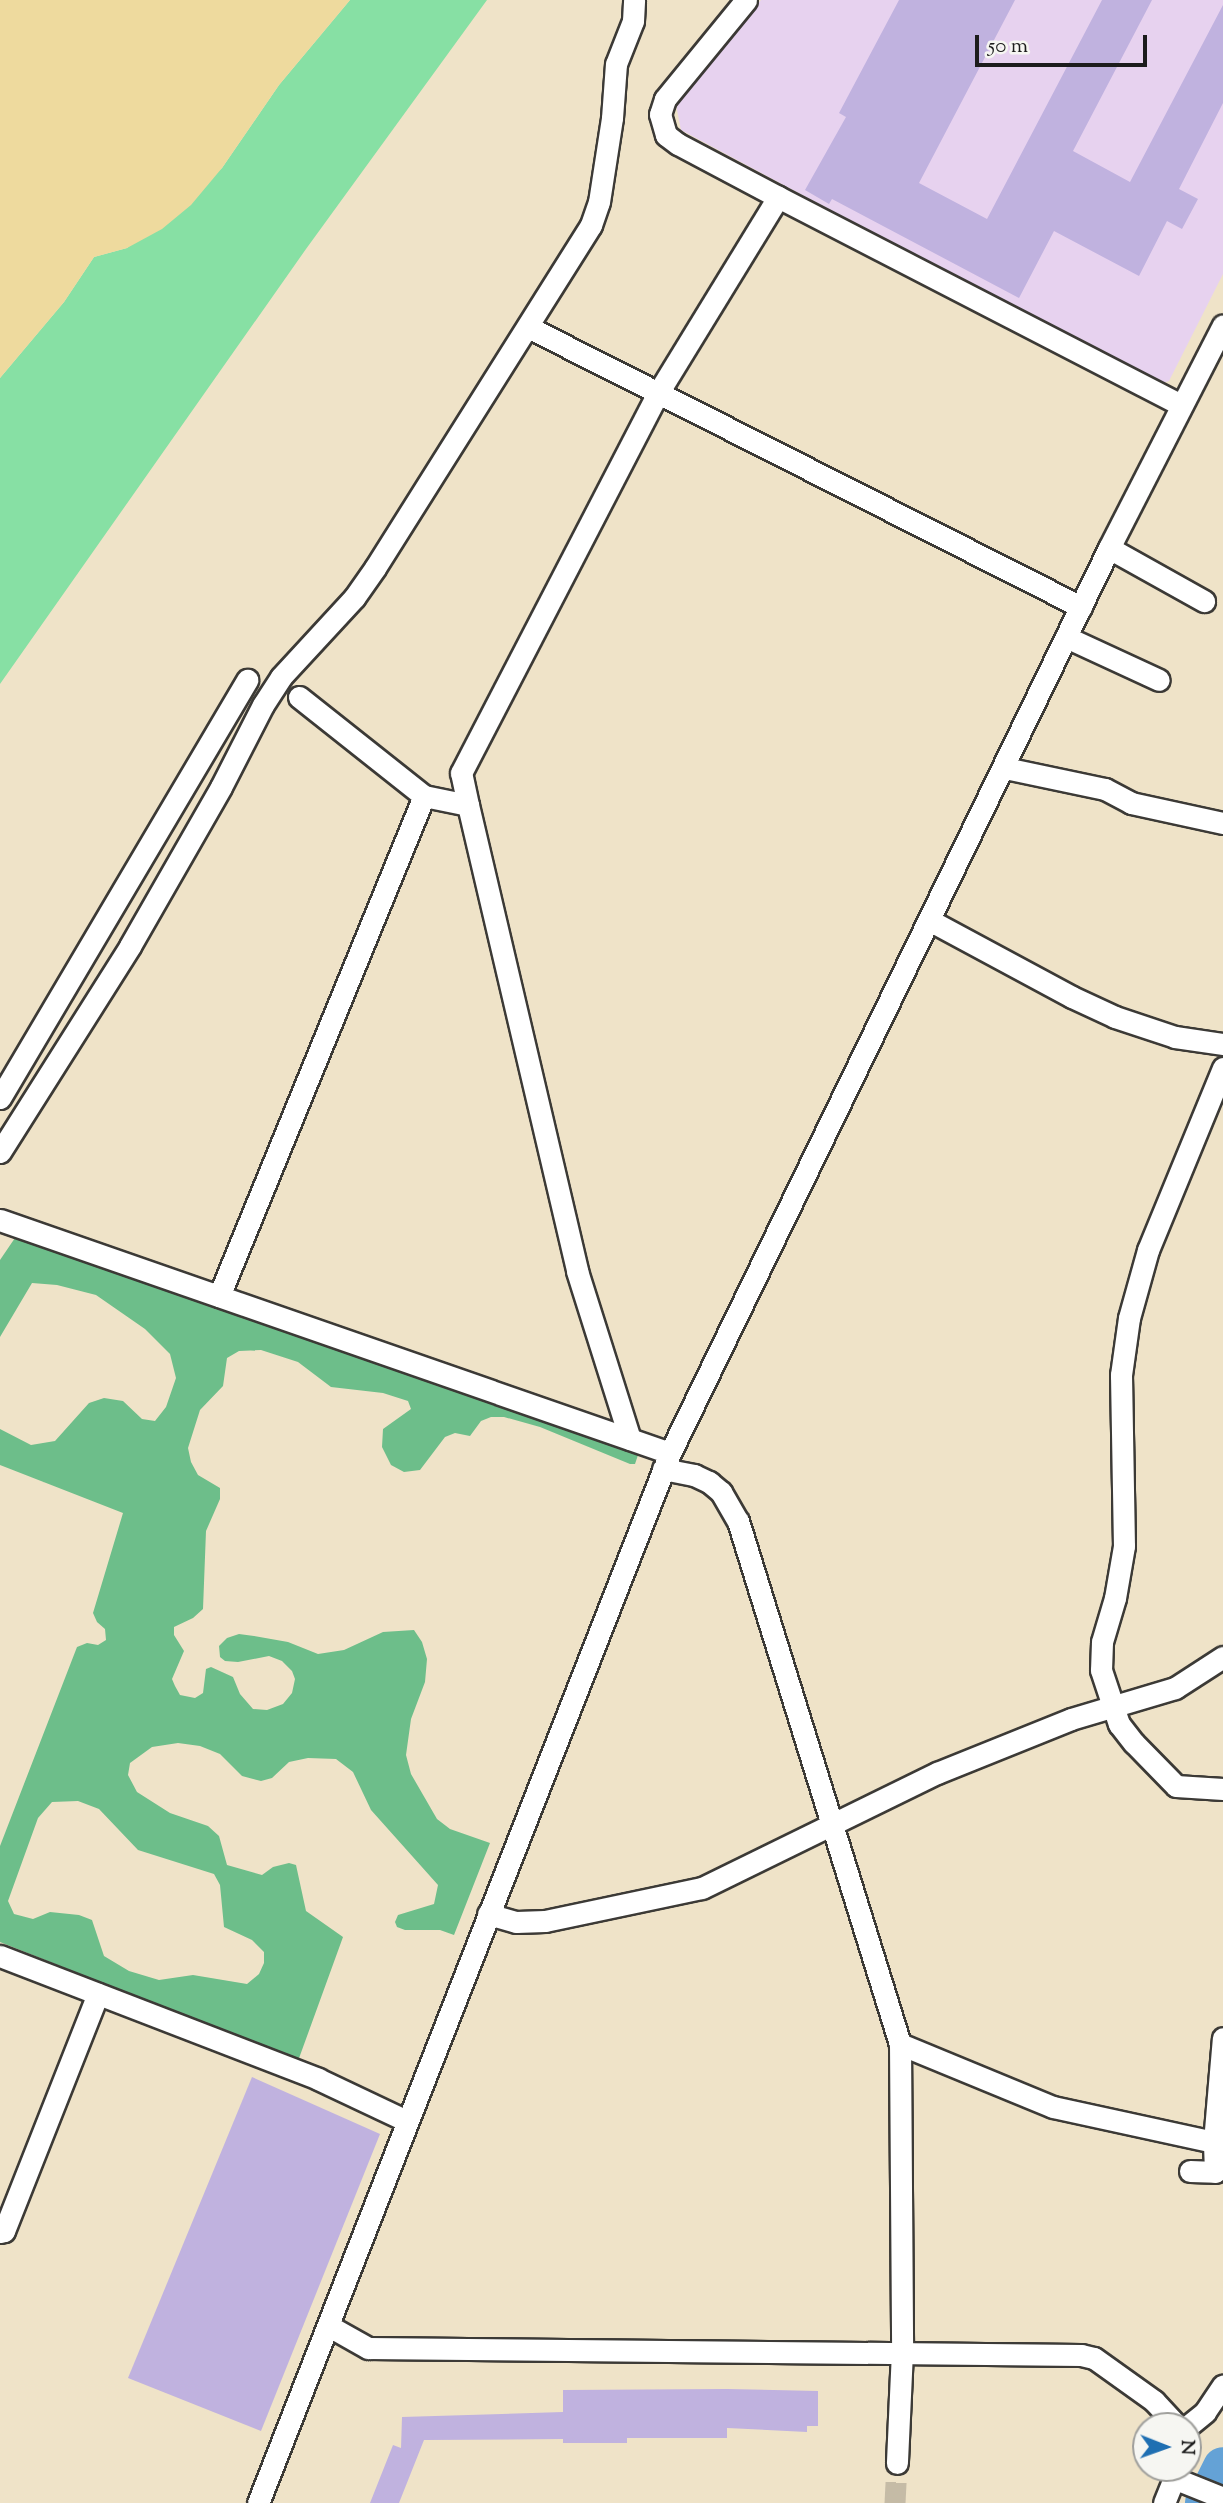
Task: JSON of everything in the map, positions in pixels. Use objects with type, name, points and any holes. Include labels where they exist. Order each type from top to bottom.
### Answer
[{"type":"street","points":[[0,1152],[130,946],[221,787],[263,705],[281,677],[361,589],[591,225],[599,202],[612,118],[616,64],[633,21],[634,0]]},
{"type":"street","points":[[746,0],[665,99],[660,114],[662,129],[678,145],[1181,405]]},
{"type":"street","points":[[630,1439],[577,1271],[461,772],[658,393],[778,198]]},
{"type":"street","points":[[258,2503],[330,2326],[407,2121],[666,1461],[1005,768],[1109,548],[1223,325]]},
{"type":"street","points":[[528,327],[1081,607]]},
{"type":"street","points":[[1109,548],[1204,601]]},
{"type":"street","points":[[1066,637],[1159,680]]},
{"type":"street","points":[[0,1098],[247,680]]},
{"type":"street","points":[[299,697],[424,796],[468,805]]},
{"type":"street","points":[[1005,768],[1105,789],[1131,803],[1223,823]]},
{"type":"street","points":[[219,1296],[424,796]]},
{"type":"street","points":[[929,920],[1072,998],[1115,1017],[1175,1037],[1223,1044]]},
{"type":"street","points":[[1223,1068],[1147,1250],[1129,1318],[1121,1375],[1124,1546],[1115,1598],[1102,1642],[1101,1670],[1119,1724],[1177,1786],[1223,1789]]},
{"type":"street","points":[[2,1225],[219,1296],[630,1439],[666,1461],[709,1482],[720,1492],[738,1521],[900,2045],[902,2351],[897,2463]]},
{"type":"street","points":[[488,1914],[516,1922],[545,1922],[683,1895],[986,1752],[1112,1704],[1175,1688],[1223,1657]]},
{"type":"street","points":[[0,1956],[318,2079],[407,2121]]},
{"type":"street","points":[[0,2232],[4,2231],[97,1994]]},
{"type":"street","points":[[1190,2171],[1215,2172],[1223,2038]]},
{"type":"street","points":[[900,2045],[1053,2107],[1218,2143]]},
{"type":"street","points":[[330,2326],[368,2348],[902,2351],[1081,2355],[1094,2358],[1154,2401],[1164,2412]]},
{"type":"street","points":[[1202,2415],[1223,2385]]},
{"type":"street","points":[[1164,2503],[1177,2482]]},
{"type":"street","points":[[1192,2482],[1223,2498]]},
{"type":"shaded area","points":[[761,0],[1223,0],[1223,274],[1169,381],[1157,385],[681,130],[675,100]]},
{"type":"green space","points":[[350,0],[487,0],[306,249],[0,684],[0,378],[64,302],[94,257],[127,248],[222,168],[279,85]]},
{"type":"green space","points":[[17,1235],[639,1452],[635,1464],[630,1464],[540,1427],[504,1417],[491,1417],[481,1421],[470,1436],[455,1433],[445,1437],[420,1470],[404,1472],[391,1465],[382,1447],[383,1429],[411,1409],[408,1401],[383,1393],[331,1387],[298,1362],[261,1350],[239,1351],[227,1358],[223,1386],[200,1410],[188,1448],[198,1475],[220,1488],[220,1499],[206,1531],[203,1609],[193,1618],[174,1627],[174,1635],[184,1651],[172,1679],[175,1686],[180,1695],[195,1698],[203,1693],[206,1669],[211,1667],[233,1677],[240,1694],[253,1709],[267,1710],[283,1704],[292,1693],[295,1679],[292,1671],[282,1661],[269,1656],[238,1662],[225,1661],[220,1657],[219,1646],[227,1638],[239,1634],[254,1636],[288,1642],[318,1654],[344,1650],[383,1632],[414,1630],[422,1642],[427,1659],[425,1682],[411,1719],[406,1755],[411,1774],[437,1819],[450,1829],[490,1843],[454,1935],[440,1930],[405,1930],[397,1927],[395,1922],[398,1915],[434,1904],[438,1885],[371,1810],[353,1772],[336,1759],[308,1758],[289,1762],[272,1778],[261,1781],[242,1776],[220,1754],[200,1746],[178,1743],[152,1747],[130,1763],[128,1775],[137,1792],[170,1813],[208,1826],[219,1836],[227,1865],[262,1875],[273,1867],[289,1863],[296,1865],[306,1911],[343,1937],[298,2061],[0,1942],[0,1846],[77,1647],[87,1643],[98,1645],[106,1640],[105,1629],[97,1622],[93,1613],[123,1513],[0,1465],[0,1429],[31,1445],[55,1441],[89,1403],[104,1398],[123,1401],[142,1419],[155,1421],[166,1407],[176,1378],[170,1354],[145,1329],[96,1295],[57,1285],[32,1283],[0,1337],[0,1260]],"holes":[[[78,1801],[99,1809],[138,1850],[214,1874],[220,1885],[224,1927],[252,1940],[264,1952],[264,1963],[259,1974],[247,1984],[193,1975],[159,1980],[129,1971],[104,1956],[92,1920],[79,1915],[50,1912],[33,1919],[14,1914],[8,1901],[38,1818],[52,1802]]]},
{"type":"sand","points":[[0,0],[350,0],[279,85],[222,168],[191,205],[162,229],[127,248],[94,257],[64,302],[0,378]]},
{"type":"building","points":[[899,0],[1015,0],[919,183],[987,219],[1102,0],[1152,0],[1073,151],[1130,182],[1223,5],[1223,103],[1179,189],[1198,199],[1182,229],[1167,221],[1139,276],[1054,231],[1019,298],[832,199],[829,204],[805,190],[846,117],[839,113]]},
{"type":"building","points":[[252,2077],[380,2134],[261,2431],[128,2378]]},
{"type":"building","points":[[563,2390],[818,2391],[818,2426],[807,2426],[807,2432],[727,2428],[727,2438],[627,2438],[627,2443],[563,2443],[563,2439],[424,2440],[399,2503],[370,2503],[393,2445],[401,2448],[402,2417],[563,2412]]},
{"type":"waterway","points":[[1205,2503],[1223,2467]]},
{"type":"tunnel","points":[[895,2503],[897,2463]]}]
